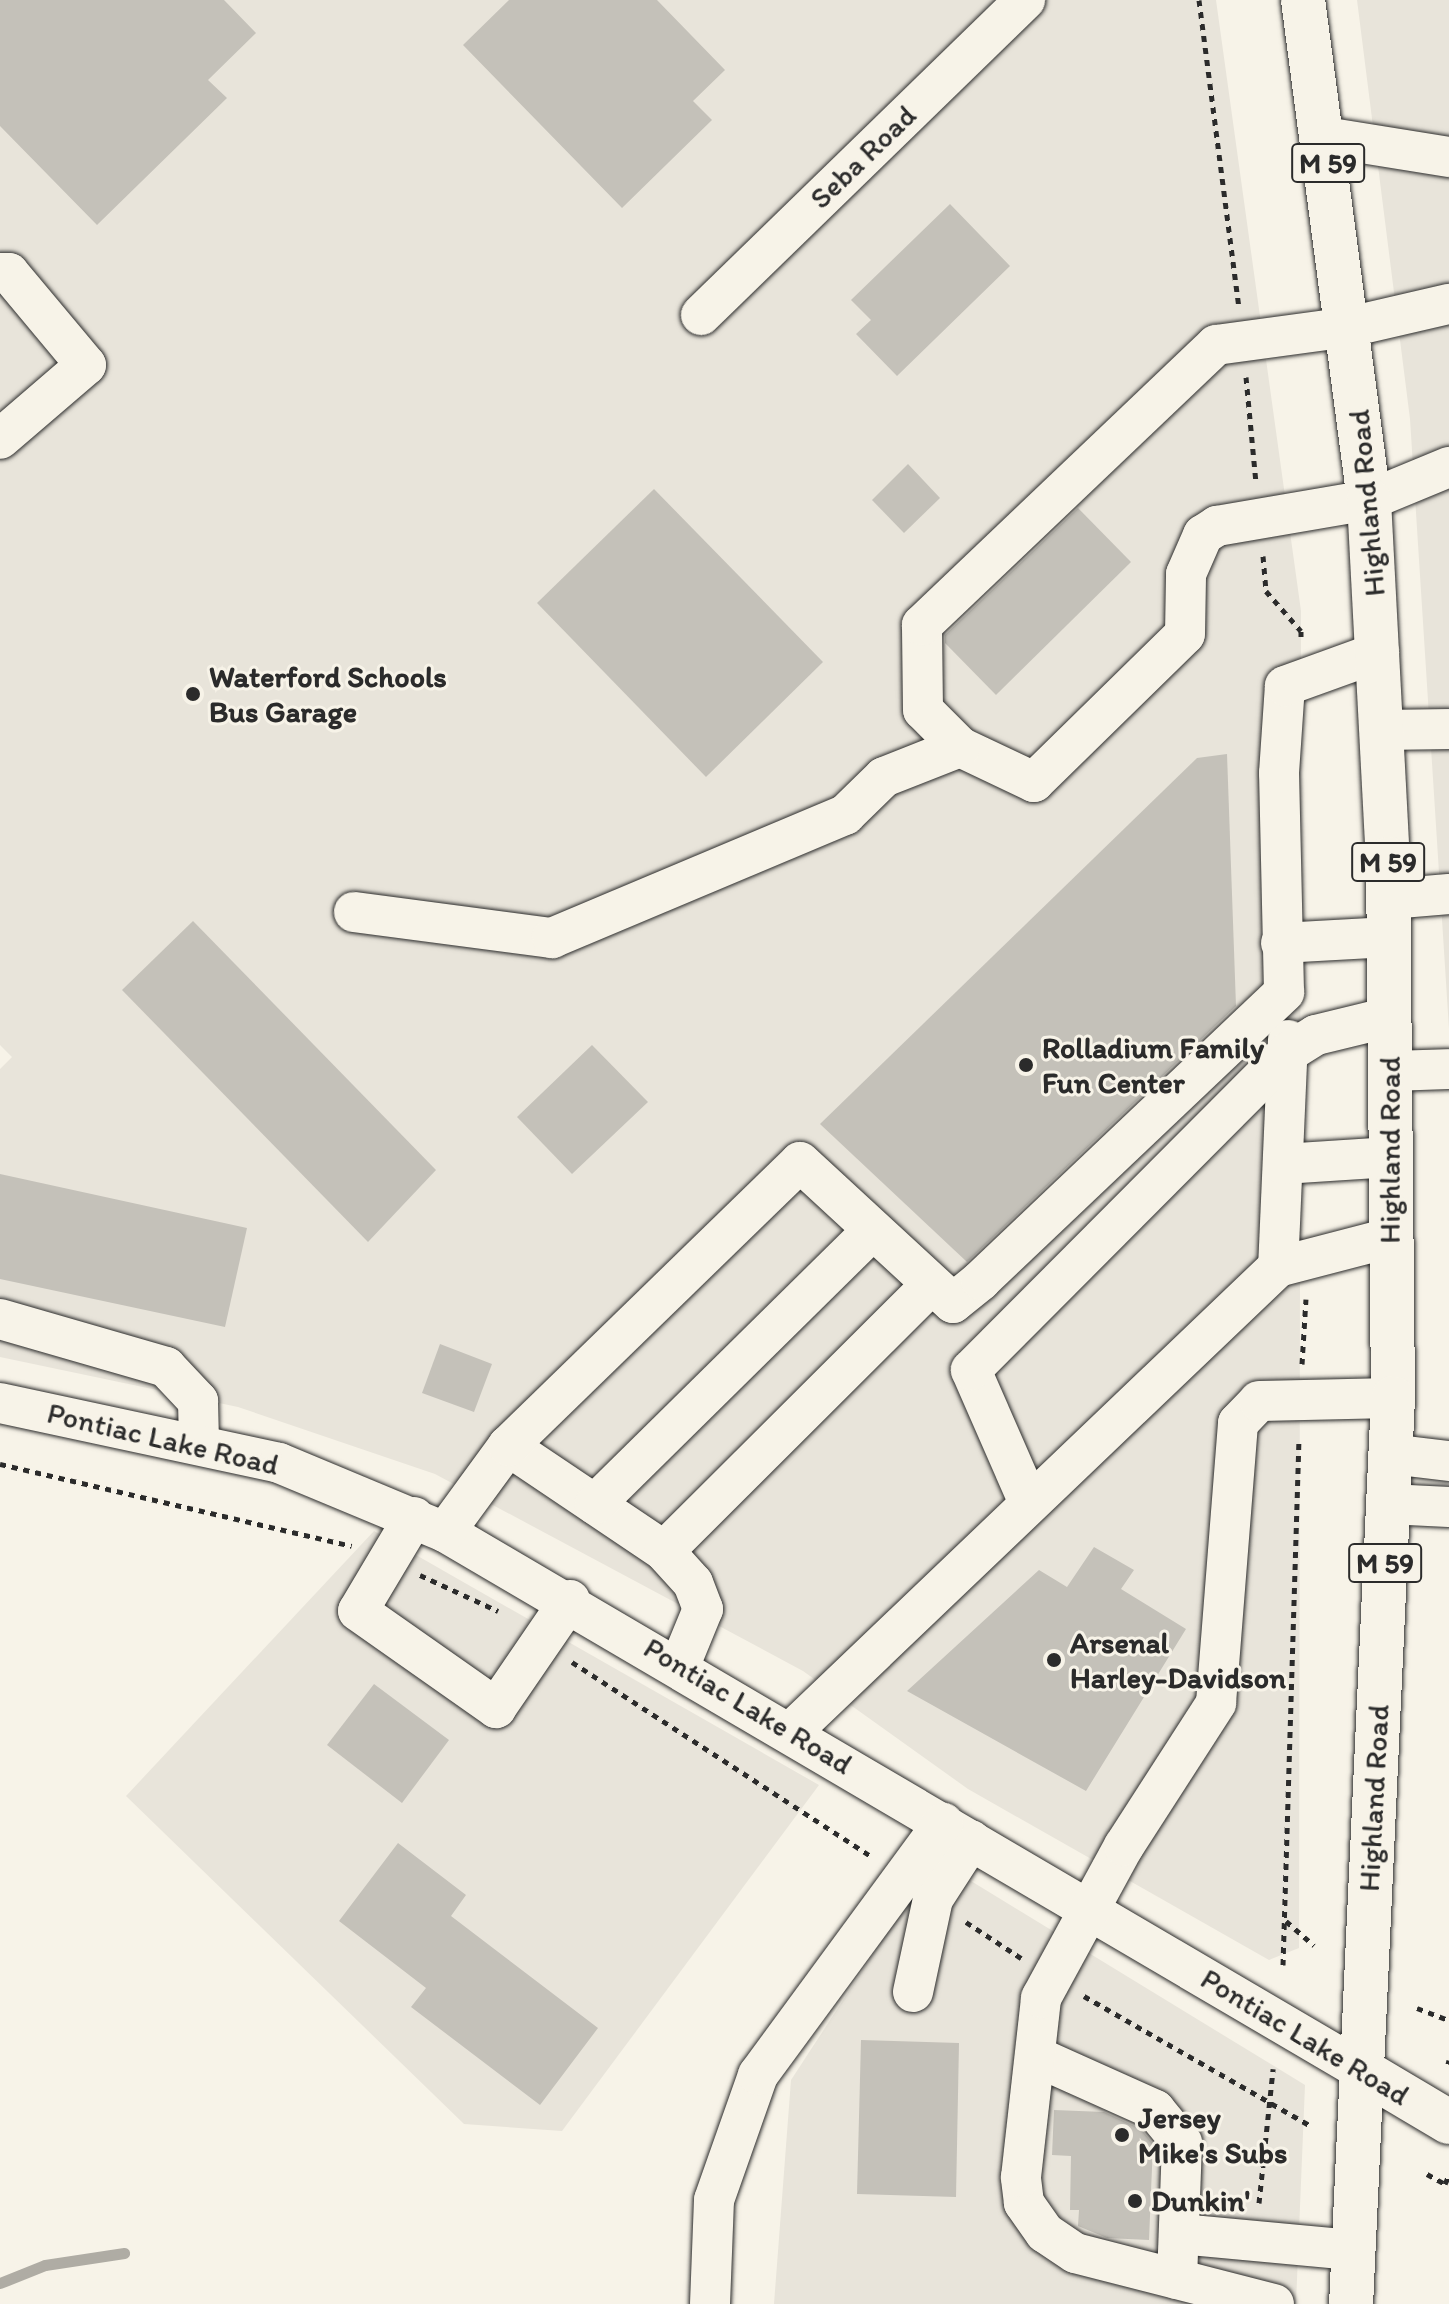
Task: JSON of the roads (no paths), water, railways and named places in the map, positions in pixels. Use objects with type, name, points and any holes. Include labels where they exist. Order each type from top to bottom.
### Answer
[{"type":"main road","name":"Highland Road","points":[[1303,0],[1324,137],[1369,500],[1383,730],[1389,918],[1389,1238],[1393,1398],[1351,2304]]},
{"type":"main road","name":"Pontiac Lake Road","points":[[1363,2071],[1449,2122]]},
{"type":"street","name":"Seba Road","points":[[701,315],[1006,8]]},
{"type":"street","points":[[1324,137],[1449,157]]},
{"type":"street","points":[[0,273],[9,273],[86,365],[0,439]]},
{"type":"street","points":[[1449,304],[1349,327],[1216,345],[922,625],[923,710],[960,747],[1034,782],[1185,634],[1186,574],[1203,535],[1251,521],[1369,500],[1449,467]]},
{"type":"street","points":[[1278,1267],[1287,1053],[1281,943],[1285,686],[1379,652]]},
{"type":"street","points":[[1383,730],[1449,729]]},
{"type":"street","points":[[354,912],[552,938],[845,815],[884,777],[960,747]]},
{"type":"street","points":[[1281,943],[1389,918],[1449,894]]},
{"type":"street","points":[[570,1600],[496,1708],[358,1611],[388,1560],[429,1524],[800,1162],[953,1303],[1284,992]]},
{"type":"street","points":[[1029,1503],[971,1370],[1287,1053],[1316,1035],[1390,1017]]},
{"type":"street","points":[[1390,1071],[1449,1069]]},
{"type":"street","points":[[1283,1164],[1391,1157]]},
{"type":"street","points":[[595,1504],[873,1230]]},
{"type":"street","points":[[791,1732],[1278,1267],[1389,1238]]},
{"type":"street","points":[[664,1551],[931,1285]]},
{"type":"street","points":[[0,1319],[166,1367],[198,1401],[199,1442]]},
{"type":"street","points":[[1274,2304],[1075,2253],[1045,2233],[1024,2203],[1021,2177],[1041,1998],[1093,1912],[1124,1846],[1216,1703],[1238,1423],[1259,1401],[1393,1398]]},
{"type":"street","name":"Pontiac Lake Road","points":[[0,1403],[199,1442],[305,1472],[429,1524],[570,1600],[1363,2071]]},
{"type":"street","points":[[508,1446],[664,1551],[693,1583],[703,1609],[680,1665]]},
{"type":"street","points":[[1390,1454],[1449,1461]]},
{"type":"street","points":[[1388,1504],[1449,1507]]},
{"type":"street","points":[[710,2304],[714,2200],[758,2075],[918,1889],[957,1831]]},
{"type":"street","points":[[913,1992],[918,1889]]},
{"type":"street","points":[[1035,2056],[1155,2110],[1182,2143],[1177,2279]]},
{"type":"street","points":[[1180,2234],[1352,2250]]},
{"type":"waterway","points":[[0,2283],[45,2265],[124,2253]]},
{"type":"place","name":"Waterford Schools Bus Garage","points":[[193,694]]},
{"type":"place","name":"Rolladium Family Fun Center","points":[[1026,1065]]},
{"type":"place","name":"Arsenal Harley-Davidson","points":[[1054,1660]]},
{"type":"place","name":"Jersey Mike's Subs","points":[[1122,2135]]},
{"type":"place","name":"Dunkin'","points":[[1135,2201]]}]
